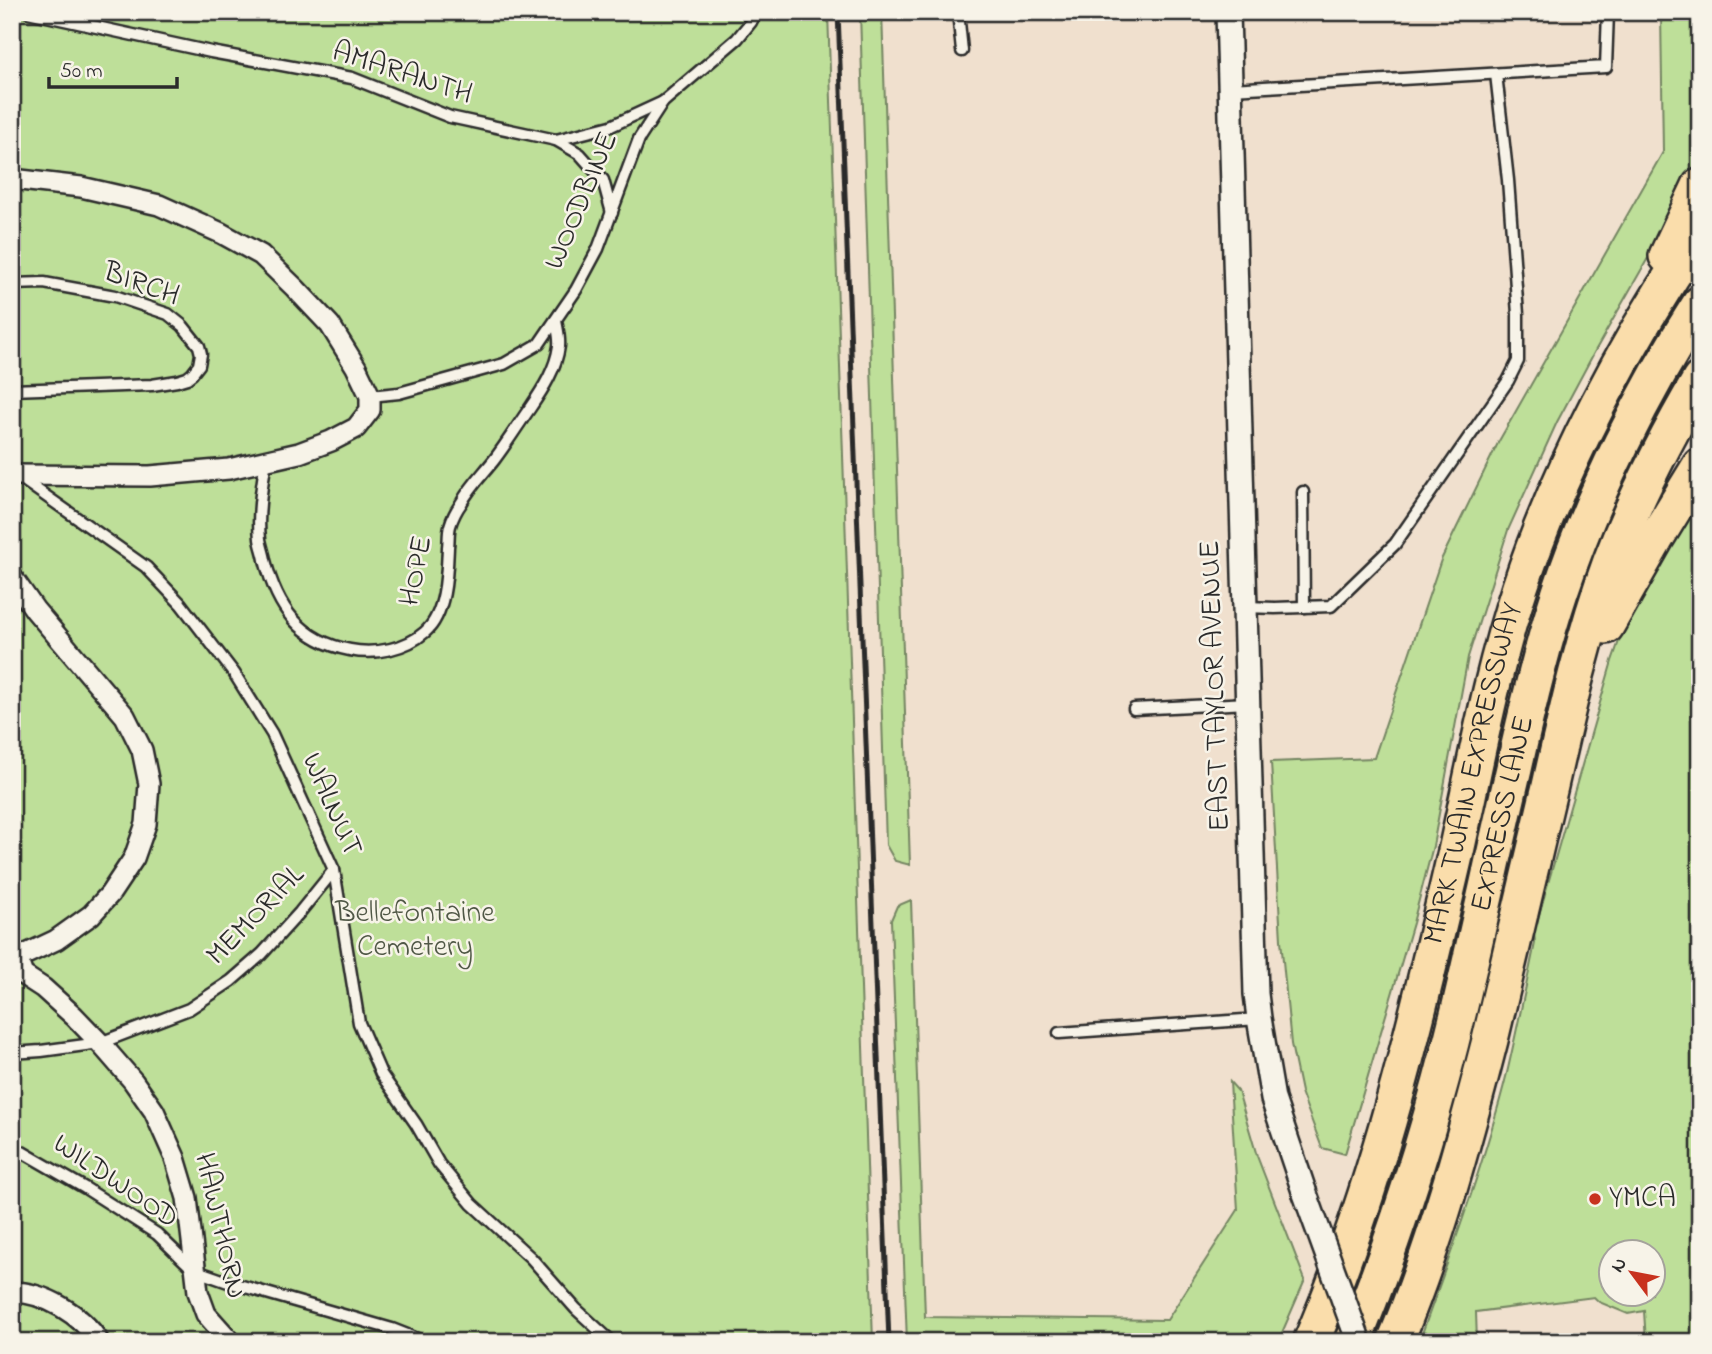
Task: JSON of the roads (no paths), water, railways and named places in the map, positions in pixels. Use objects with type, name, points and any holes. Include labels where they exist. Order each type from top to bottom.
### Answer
[{"type":"highway","points":[[1623,359],[1664,261],[1700,186]]},
{"type":"highway","name":"MARK TWAIN EXPRESSWAY","points":[[1311,1342],[1369,1187],[1404,1065],[1503,646],[1520,587],[1567,470],[1623,359],[1654,304],[1700,233]]},
{"type":"highway","name":"EXPRESS LANE","points":[[1353,1342],[1401,1216],[1436,1100],[1542,649],[1560,591],[1582,532],[1612,465],[1663,366],[1700,304]]},
{"type":"highway","points":[[1395,1342],[1439,1217],[1475,1098],[1574,683],[1596,608],[1611,561],[1630,516],[1661,450],[1700,380]]},
{"type":"highway","points":[[1574,683],[1700,466]]},
{"type":"highway","points":[[1287,1342],[1369,1187]]},
{"type":"street","name":"EAST TAYLOR AVENUE","points":[[1228,12],[1258,1018],[1273,1099],[1359,1342]]},
{"type":"street","points":[[12,178],[81,187],[159,205],[221,233],[261,255],[330,325],[370,396],[370,410],[356,428],[331,441],[299,453],[229,469],[150,476],[14,475]]},
{"type":"street","points":[[12,577],[35,610],[125,716],[142,750],[149,784],[146,824],[134,858],[110,894],[91,915],[56,940],[22,956],[16,963]]},
{"type":"street","name":"HAWTHORN","points":[[16,963],[23,975],[43,988],[100,1043],[133,1081],[154,1111],[175,1158],[187,1198],[198,1292],[206,1314],[232,1342]]},
{"type":"street","points":[[12,1292],[48,1300],[74,1315],[93,1332],[99,1342]]},
{"type":"lane","name":"AMARANTH","points":[[28,12],[211,52],[352,78],[450,117],[556,140],[580,153],[603,180],[612,213]]},
{"type":"lane","name":"WOODBINE","points":[[370,396],[399,393],[504,364],[539,344],[576,290],[593,259],[639,139],[663,102],[737,39],[751,22],[755,12]]},
{"type":"lane","points":[[958,12],[962,51]]},
{"type":"lane","points":[[1230,89],[1605,67],[1608,12]]},
{"type":"lane","points":[[1245,607],[1331,606],[1395,544],[1508,382],[1518,361],[1518,314],[1509,194],[1496,74]]},
{"type":"lane","name":"AMARANTH","points":[[556,140],[611,126],[663,102]]},
{"type":"lane","name":"BIRCH","points":[[12,284],[44,283],[115,296],[168,314],[183,326],[199,346],[201,354],[199,365],[192,374],[177,382],[12,390]]},
{"type":"lane","name":"HOPE","points":[[266,460],[260,500],[260,539],[270,580],[279,600],[293,620],[322,642],[359,652],[398,647],[413,640],[426,631],[441,607],[450,527],[462,502],[546,385],[559,348],[556,320]]},
{"type":"lane","name":"WALNUT","points":[[14,475],[146,567],[180,604],[234,673],[272,734],[334,870],[359,1023],[381,1074],[416,1124],[439,1164],[472,1204],[531,1258],[576,1309],[612,1342]]},
{"type":"lane","points":[[1303,492],[1304,607]]},
{"type":"lane","points":[[1134,709],[1248,704]]},
{"type":"lane","name":"MEMORIAL","points":[[12,1053],[100,1043],[189,1009],[231,981],[262,954],[334,870]]},
{"type":"lane","points":[[1059,1033],[1258,1018]]},
{"type":"lane","name":"WILDWOOD","points":[[12,1146],[157,1234],[194,1270],[391,1329],[425,1342]]},
{"type":"railway","points":[[838,12],[889,1342]]},
{"type":"place","name":"YMCA","points":[[1595,1199]]},
{"type":"park label","name":"Bellefontaine Cemetery","points":[[415,932]]}]
